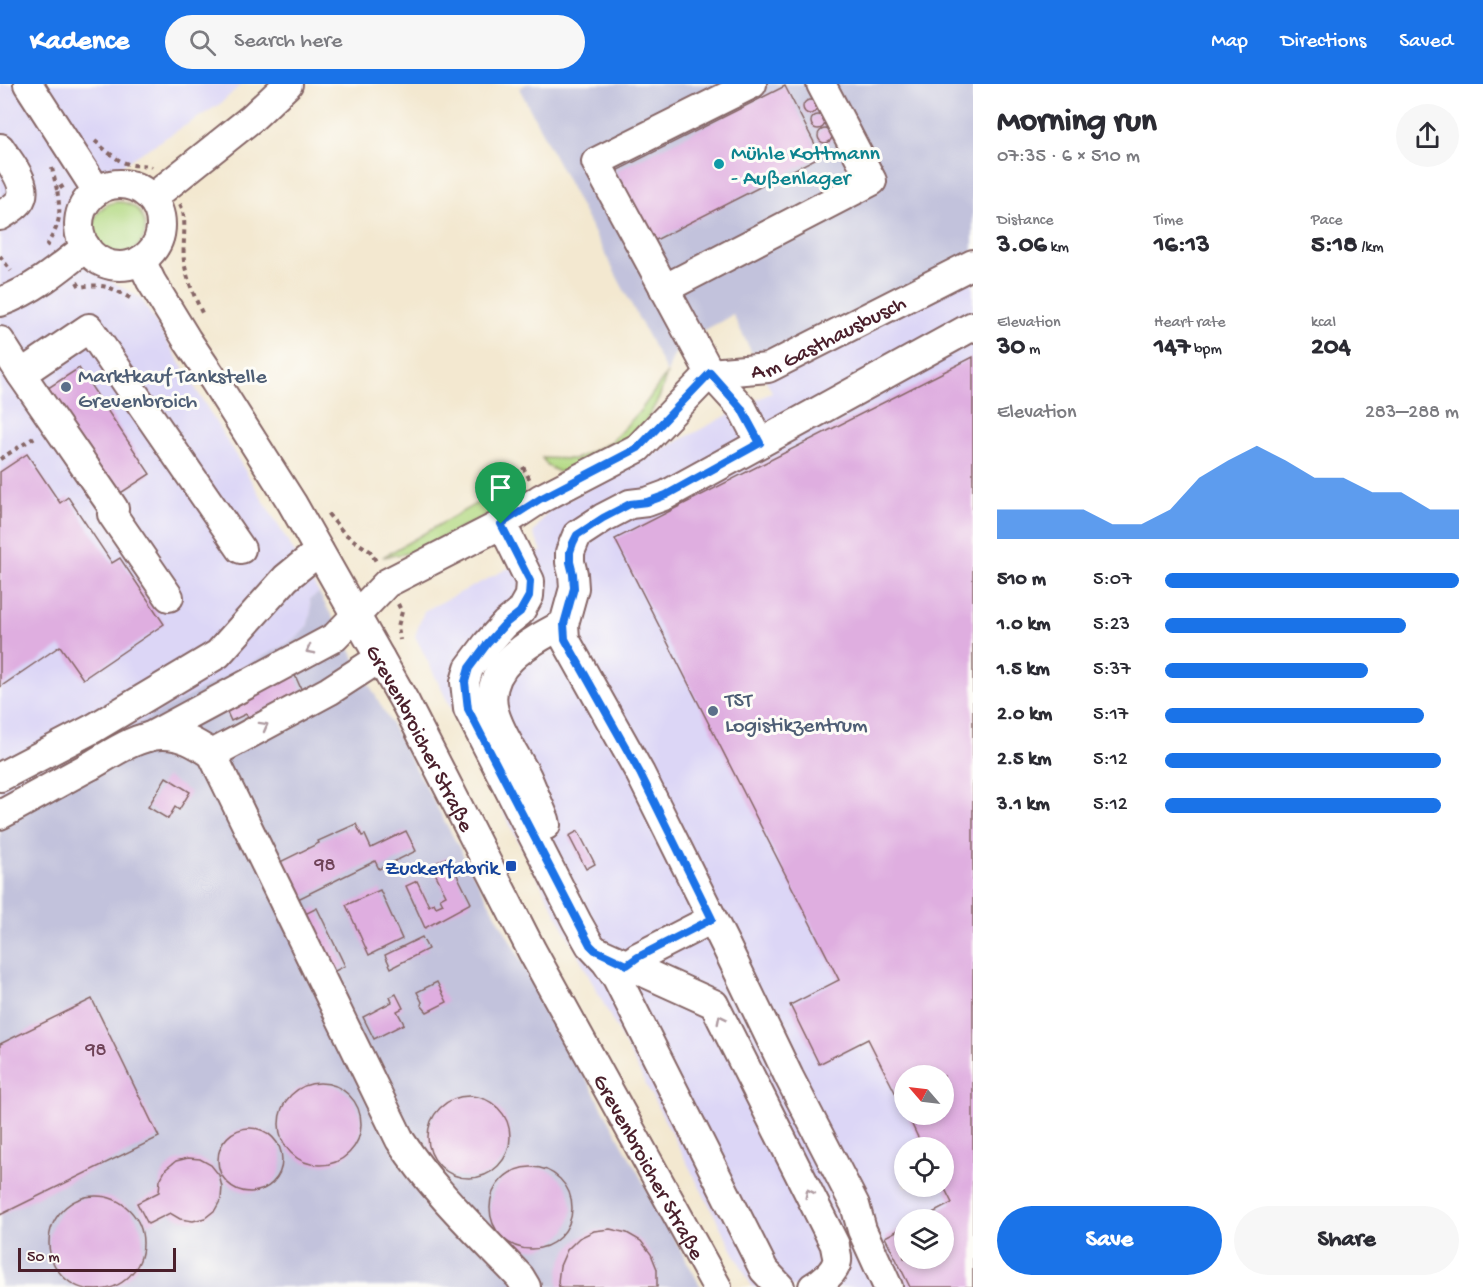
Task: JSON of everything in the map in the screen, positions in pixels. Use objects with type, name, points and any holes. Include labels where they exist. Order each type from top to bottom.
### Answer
[{"type":"street","points":[[28,84],[97,191]]},
{"type":"street","points":[[152,198],[252,118],[288,84]]},
{"type":"street","points":[[752,84],[596,162],[710,373],[741,408],[760,443]]},
{"type":"street","points":[[664,289],[872,181],[821,84]]},
{"type":"street","points":[[0,148],[22,182],[24,190],[18,203],[0,216]]},
{"type":"street","points":[[125,184],[139,188],[152,198],[160,212],[161,230],[154,248],[141,260],[124,266],[112,265],[95,256],[86,247],[81,233],[80,217],[86,203],[97,191],[110,185],[125,184]]},
{"type":"street","points":[[0,302],[35,285],[86,247]]},
{"type":"street","name":"Grevenbroicher Straße","points":[[141,260],[151,282],[187,340],[292,503],[406,704],[532,951],[717,1287]]},
{"type":"street","name":"Am Gasthausbusch","points":[[710,373],[768,368],[973,264]]},
{"type":"street","points":[[888,1287],[862,1230],[855,1205],[789,1077],[640,773],[565,639],[564,624],[574,588],[570,552],[577,535],[595,522],[630,504],[647,502],[666,495],[973,326]]},
{"type":"street","points":[[21,374],[89,327],[241,549]]},
{"type":"street","points":[[0,340],[114,509],[112,514],[169,597]]},
{"type":"street","points":[[0,815],[335,637],[387,583],[501,524],[540,499],[638,448],[710,373]]},
{"type":"street","points":[[501,524],[530,581],[529,596],[520,612],[505,624],[469,668],[465,682],[468,709],[577,922],[590,945],[617,978],[764,1270],[780,1287]]},
{"type":"street","points":[[0,777],[94,728],[218,654],[286,578],[319,550]]},
{"type":"street","points":[[553,875],[545,820],[527,777],[502,732],[493,710],[492,695],[503,666],[521,649],[564,624]]},
{"type":"street","points":[[212,754],[329,691],[380,658]]},
{"type":"street","points":[[149,737],[161,735],[180,738],[201,746],[212,754],[400,1140],[415,1164],[520,1277],[526,1287]]},
{"type":"street","points":[[627,965],[638,957],[712,919]]},
{"type":"street","points":[[595,950],[714,1004],[835,1245],[837,1260],[831,1272],[813,1287]]},
{"type":"path","points":[[0,256],[13,274]]},
{"type":"path","points":[[0,459],[55,424]]},
{"type":"shaded area","points":[[0,84],[242,84],[220,104],[82,191],[66,213],[68,246],[85,266],[141,298],[319,593],[310,599],[311,611],[308,625],[296,639],[0,797]]},
{"type":"shaded area","points":[[527,84],[973,84],[973,252],[757,363],[733,315],[682,342],[667,373],[519,88]]},
{"type":"shaded area","name":"TST Logistikzentrum","points":[[973,252],[973,1287],[752,1287],[489,785],[415,636],[424,611],[542,551],[533,533],[549,510],[772,392],[757,363]]},
{"type":"shaded area","points":[[319,593],[701,1287],[0,1287],[0,797],[296,639],[308,625],[311,611],[310,599]]},
{"type":"green space","points":[[114,202],[124,202],[134,206],[141,213],[145,228],[141,243],[134,250],[124,254],[114,254],[104,250],[97,243],[93,233],[93,223],[97,213],[104,206]]},
{"type":"green space","points":[[667,373],[659,398],[645,423],[629,440],[572,471],[559,472],[548,466],[542,458],[575,459],[610,443],[641,410]]},
{"type":"green space","points":[[507,475],[510,490],[505,504],[472,523],[409,553],[383,557],[488,497]]},
{"type":"building","name":"Mühle Kottmann - Außenlager","points":[[785,86],[821,156],[652,242],[616,171]]},
{"type":"building","points":[[807,100],[813,100],[817,107],[813,114],[807,114],[803,110],[803,104]]},
{"type":"building","points":[[815,115],[821,115],[825,122],[821,129],[815,129],[811,125],[811,119]]},
{"type":"building","points":[[822,129],[828,129],[832,136],[828,143],[822,143],[818,139],[818,133]]},
{"type":"building","points":[[973,357],[973,1287],[910,1287],[901,1269],[954,1269],[954,1209],[940,1209],[952,1203],[949,1197],[954,1197],[954,1137],[918,1137],[912,1125],[954,1125],[954,1065],[894,1065],[894,1090],[868,1039],[819,1064],[790,1005],[839,980],[615,539]]},
{"type":"building","points":[[79,368],[150,474],[113,498],[42,392]]},
{"type":"building","points":[[27,454],[60,503],[68,497],[112,563],[120,558],[164,624],[83,679],[60,646],[0,687],[0,472]]},
{"type":"building","points":[[294,673],[302,691],[248,717],[246,714],[231,721],[226,710]]},
{"type":"building","points":[[166,777],[190,792],[179,810],[175,807],[168,819],[148,807]]},
{"type":"building","points":[[356,824],[362,836],[365,835],[371,848],[406,831],[416,851],[379,869],[375,861],[294,901],[276,864]]},
{"type":"building","points":[[578,831],[595,864],[586,869],[569,836]]},
{"type":"building","points":[[448,857],[471,903],[425,928],[406,886],[417,881],[429,906],[434,903],[436,907],[443,904],[440,898],[446,895],[430,866]]},
{"type":"building","points":[[380,890],[402,939],[369,955],[346,905]]},
{"type":"building","points":[[317,908],[345,966],[329,974],[301,916]]},
{"type":"building","points":[[422,937],[428,949],[391,968],[385,955]]},
{"type":"building","points":[[437,982],[447,1002],[427,1012],[421,1005],[422,1002],[417,992]]},
{"type":"building","points":[[396,994],[403,1008],[397,1011],[404,1024],[374,1039],[363,1017],[392,1002],[390,997]]},
{"type":"building","points":[[92,999],[159,1137],[0,1215],[0,1044]]},
{"type":"building","points":[[312,1083],[328,1083],[343,1090],[354,1101],[361,1116],[358,1140],[349,1153],[328,1165],[312,1165],[297,1158],[286,1147],[279,1132],[279,1116],[286,1101],[297,1090]]},
{"type":"building","points":[[469,1096],[485,1099],[498,1108],[507,1121],[510,1137],[507,1153],[498,1166],[485,1175],[469,1178],[453,1175],[440,1166],[431,1153],[428,1137],[431,1121],[440,1108],[453,1099]]},
{"type":"building","points":[[250,1128],[268,1134],[276,1142],[282,1160],[276,1178],[268,1186],[250,1192],[232,1186],[224,1178],[218,1160],[224,1142],[232,1134]]},
{"type":"building","points":[[188,1158],[200,1159],[211,1165],[219,1175],[222,1187],[221,1199],[215,1210],[205,1218],[193,1221],[180,1219],[170,1213],[148,1224],[137,1203],[159,1192],[160,1180],[166,1169],[176,1161]]},
{"type":"building","points":[[531,1167],[547,1170],[560,1179],[569,1192],[572,1208],[569,1224],[560,1237],[547,1246],[531,1249],[515,1246],[502,1237],[493,1224],[490,1208],[493,1192],[502,1179],[515,1170]]},
{"type":"building","points":[[87,1197],[105,1197],[122,1204],[135,1217],[142,1234],[142,1252],[135,1269],[122,1282],[108,1288],[84,1288],[70,1282],[57,1269],[50,1252],[50,1234],[57,1217],[70,1204]]},
{"type":"building","points":[[610,1229],[627,1233],[641,1241],[651,1254],[657,1269],[657,1287],[559,1287],[560,1266],[567,1250],[579,1238],[594,1231]]},
{"type":"building","points":[[894,1232],[894,1255],[885,1237]]},
{"type":"place","name":"Mühle Kottmann - Außenlager","points":[[719,164]]},
{"type":"place","name":"Marktkauf Tankstelle Grevenbroich","points":[[66,387]]},
{"type":"place","name":"TST Logistikzentrum","points":[[713,711]]},
{"type":"place","name":"Zuckerfabrik","points":[[511,866]]},
{"type":"route","points":[[710,373],[741,408],[760,443],[666,495],[647,502],[630,504],[587,527],[577,535],[570,552],[574,588],[564,624],[565,639],[640,773],[712,919],[638,957],[627,965],[595,950],[590,945],[468,709],[465,682],[469,668],[505,624],[520,612],[529,596],[530,581],[501,524],[540,499],[638,448],[710,373]]}]
